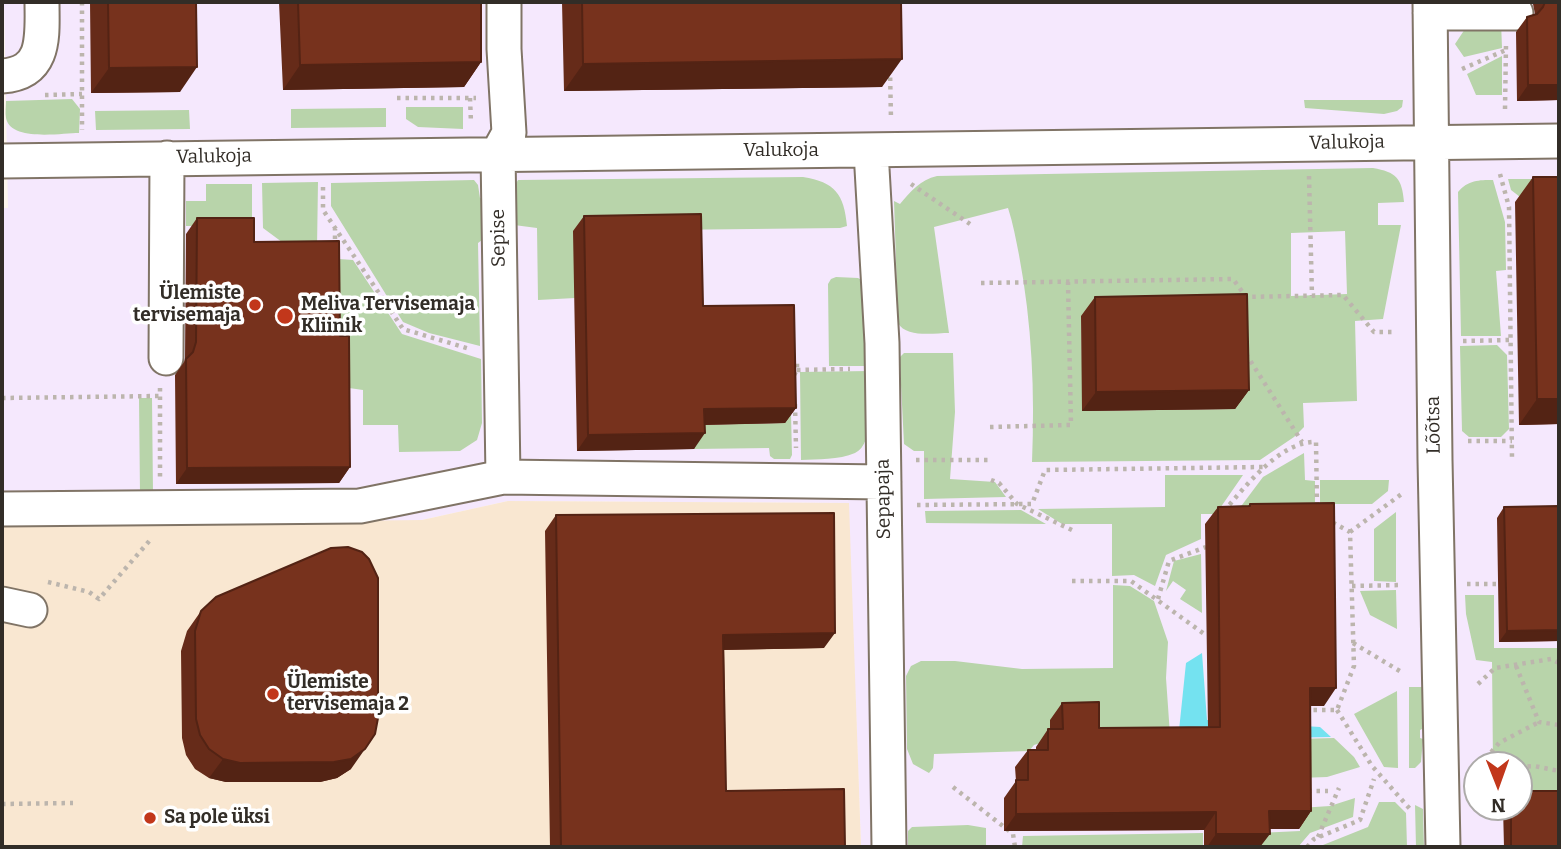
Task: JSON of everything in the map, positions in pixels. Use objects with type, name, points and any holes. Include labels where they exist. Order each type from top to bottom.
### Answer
[{"type":"street","points":[[2,76],[12,75],[30,65],[42,46],[42,2]]},
{"type":"street","name":"Sepise","points":[[503,477],[498,153],[509,133],[505,2]]},
{"type":"street","points":[[1430,7],[1511,13]]},
{"type":"street","name":"Lõõtsa","points":[[1430,7],[1434,460],[1443,847]]},
{"type":"street","name":"Valukoja","points":[[2,161],[498,153],[881,139],[1308,144],[1559,141]]},
{"type":"street","name":"Sepapaja","points":[[881,139],[889,847]]},
{"type":"street","points":[[166,358],[167,158]]},
{"type":"street","points":[[2,509],[360,506],[503,477],[796,481],[884,494]]},
{"type":"path","points":[[82,2],[82,138]]},
{"type":"path","points":[[1503,114],[1506,105],[1506,50],[1511,13]]},
{"type":"path","points":[[1456,71],[1506,50]]},
{"type":"path","points":[[881,139],[890,57]]},
{"type":"path","points":[[397,98],[507,97]]},
{"type":"path","points":[[470,98],[471,134]]},
{"type":"path","points":[[1308,144],[1312,296]]},
{"type":"path","points":[[1500,166],[1509,207],[1513,459]]},
{"type":"path","points":[[323,178],[323,210],[403,329],[501,358]]},
{"type":"path","points":[[911,184],[970,224]]},
{"type":"path","points":[[1509,207],[1522,207]]},
{"type":"path","points":[[335,227],[335,253]]},
{"type":"path","points":[[981,283],[1233,279],[1246,297],[1246,309]]},
{"type":"path","points":[[990,427],[1070,425],[1068,282]]},
{"type":"path","points":[[1246,297],[1343,295],[1374,332],[1392,332]]},
{"type":"path","points":[[1455,341],[1511,340]]},
{"type":"path","points":[[1246,343],[1246,355],[1302,442]]},
{"type":"path","points":[[22,598],[89,592],[99,599],[159,530],[159,396],[161,364],[166,358]]},
{"type":"path","points":[[795,386],[794,372],[797,370],[797,363]]},
{"type":"path","points":[[797,370],[883,368]]},
{"type":"path","points":[[2,398],[159,396]]},
{"type":"path","points":[[795,399],[796,481]]},
{"type":"path","points":[[1457,442],[1512,441]]},
{"type":"path","points":[[1222,517],[1224,511],[1263,467],[1302,442],[1316,442],[1320,516],[1350,532]]},
{"type":"path","points":[[924,460],[991,460]]},
{"type":"path","points":[[884,494],[1032,504],[1045,470],[1263,467]]},
{"type":"path","points":[[991,480],[999,483],[1017,504],[1072,530]]},
{"type":"path","points":[[1350,532],[1401,495]]},
{"type":"path","points":[[1350,532],[1354,666],[1337,710],[1372,766],[1410,810]]},
{"type":"path","points":[[1158,599],[1169,561],[1206,547]]},
{"type":"path","points":[[1072,581],[1131,581],[1207,636]]},
{"type":"path","points":[[1352,586],[1402,584]]},
{"type":"path","points":[[1459,585],[1498,584]]},
{"type":"path","points":[[1353,643],[1403,673]]},
{"type":"path","points":[[1478,684],[1495,668],[1551,659],[1559,663]]},
{"type":"path","points":[[1516,666],[1539,722]]},
{"type":"path","points":[[1297,710],[1337,710]]},
{"type":"path","points":[[1492,751],[1499,743],[1539,722],[1559,725]]},
{"type":"path","points":[[1533,766],[1559,771]]},
{"type":"path","points":[[1307,847],[1318,837],[1360,820],[1374,779]]},
{"type":"path","points":[[953,788],[1013,834],[1016,847]]},
{"type":"path","points":[[1318,837],[1339,788]]},
{"type":"path","points":[[1298,791],[1328,791]]},
{"type":"path","points":[[2,804],[73,803]]},
{"type":"shaded area","points":[[4,2],[1559,2],[1559,847],[861,847],[848,503],[508,501],[422,520],[422,829],[2,524],[2,208],[8,208]]},
{"type":"shaded area","points":[[508,501],[849,503],[861,847],[2,847],[2,525],[422,520]]},
{"type":"green space","points":[[1471,20],[1501,21],[1502,48],[1464,57],[1455,44]]},
{"type":"green space","points":[[1502,56],[1502,95],[1476,95],[1467,74]]},
{"type":"green space","points":[[72,99],[80,109],[79,133],[27,133],[10,126],[6,118],[6,101]]},
{"type":"green space","points":[[1304,100],[1403,100],[1402,107],[1397,111],[1384,114],[1305,108]]},
{"type":"green space","points":[[406,107],[463,107],[463,129],[418,127],[406,119]]},
{"type":"green space","points":[[386,108],[386,127],[291,128],[291,109]]},
{"type":"green space","points":[[189,110],[190,129],[96,130],[95,111]]},
{"type":"green space","points":[[1373,168],[1392,174],[1402,187],[1404,202],[1378,203],[1378,225],[1401,225],[1383,319],[1355,321],[1357,401],[1303,403],[1304,427],[1260,460],[1032,462],[1033,384],[1030,332],[1019,255],[1008,208],[934,227],[949,333],[914,333],[902,328],[898,323],[894,201],[900,204],[921,183],[937,176]],"holes":[[[1345,231],[1347,294],[1291,296],[1291,233]],[[1081,316],[1235,409],[1083,411]]]},
{"type":"green space","points":[[803,177],[823,182],[836,191],[846,215],[847,226],[574,231],[575,298],[538,300],[537,228],[514,225],[513,189],[518,180]]},
{"type":"green space","points":[[1508,179],[1559,179],[1524,200],[1511,190]]},
{"type":"green space","points":[[474,180],[478,185],[480,198],[486,200],[486,237],[478,243],[480,346],[429,333],[403,322],[331,206],[331,183]]},
{"type":"green space","points":[[1493,180],[1505,222],[1506,270],[1496,271],[1501,336],[1461,336],[1458,192],[1470,183]]},
{"type":"green space","points":[[318,182],[317,248],[290,248],[263,228],[262,183]]},
{"type":"green space","points":[[206,184],[252,184],[252,226],[186,226],[186,201],[206,201]]},
{"type":"green space","points":[[339,259],[353,260],[402,334],[481,359],[482,423],[477,440],[460,451],[399,452],[398,425],[363,425],[363,390],[349,388],[350,348],[339,341]]},
{"type":"green space","points":[[836,277],[858,278],[867,283],[868,366],[829,366],[828,284]]},
{"type":"green space","points":[[1497,345],[1507,355],[1509,429],[1501,437],[1469,437],[1462,431],[1460,346]]},
{"type":"green space","points":[[904,353],[953,353],[955,412],[950,479],[995,482],[1006,497],[924,499],[924,451],[914,451],[904,444],[900,357]]},
{"type":"green space","points":[[869,371],[869,428],[862,448],[842,457],[801,460],[800,372]]},
{"type":"green space","points":[[790,372],[790,459],[774,459],[770,456],[769,448],[694,449],[693,425],[785,423]]},
{"type":"green space","points":[[139,398],[152,398],[153,493],[140,494]]},
{"type":"green space","points":[[1304,453],[1305,480],[1315,481],[1315,514],[1236,513],[1263,477]]},
{"type":"green space","points":[[1165,475],[1243,475],[1216,514],[1201,514],[1201,539],[1166,555],[1155,586],[1134,575],[1112,576],[1112,524],[1062,524],[1038,509],[1165,507]]},
{"type":"green space","points":[[1320,480],[1389,480],[1388,491],[1372,504],[1320,504]]},
{"type":"green space","points":[[1021,510],[1046,524],[926,523],[925,511]]},
{"type":"green space","points":[[1396,512],[1396,582],[1374,581],[1374,529]]},
{"type":"green space","points":[[1201,554],[1202,613],[1180,599],[1186,590],[1173,581],[1166,591],[1174,561]]},
{"type":"green space","points":[[1113,585],[1130,586],[1154,601],[1168,642],[1166,678],[1170,735],[1087,739],[1050,720],[1050,740],[1034,745],[1029,751],[934,754],[933,768],[929,773],[913,764],[907,749],[906,676],[911,666],[921,661],[955,661],[1022,669],[1113,668]]},
{"type":"green space","points":[[1396,590],[1397,629],[1370,615],[1360,591]]},
{"type":"green space","points":[[1465,595],[1494,595],[1494,648],[1559,648],[1559,796],[1533,797],[1533,751],[1493,751],[1492,662],[1476,660],[1466,614]]},
{"type":"green space","points":[[1409,687],[1422,687],[1420,738],[1423,739],[1421,762],[1415,768],[1409,768]]},
{"type":"green space","points":[[1397,691],[1398,768],[1384,767],[1354,714]]},
{"type":"green space","points":[[1334,738],[1354,757],[1360,767],[1327,777],[1299,778],[1298,739]]},
{"type":"green space","points":[[1355,798],[1353,817],[1310,833],[1298,847],[1259,847],[1258,833],[1300,831],[1300,808],[1330,806]]},
{"type":"green space","points":[[1379,802],[1395,802],[1406,813],[1407,847],[1318,847],[1368,827]]},
{"type":"green space","points":[[1415,805],[1423,809],[1424,847],[1416,847]]},
{"type":"green space","points":[[968,825],[986,828],[986,847],[908,847],[908,831],[912,827]]},
{"type":"green space","points":[[1203,833],[1203,847],[1022,847],[1023,836]]},
{"type":"water","points":[[1202,653],[1207,720],[1320,727],[1331,737],[1178,740],[1186,663]]},
{"type":"building","points":[[108,2],[196,2],[197,67],[109,68]]},
{"type":"building","points":[[298,2],[481,2],[481,62],[300,65]]},
{"type":"building","points":[[582,2],[901,2],[902,59],[583,64]]},
{"type":"building","points":[[1545,2],[1559,2],[1559,85],[1528,85],[1527,17],[1537,14]]},
{"type":"building","points":[[1533,177],[1559,177],[1559,399],[1537,399]]},
{"type":"building","points":[[701,214],[703,306],[794,305],[796,408],[704,409],[705,433],[588,435],[584,216]]},
{"type":"building","points":[[197,218],[254,218],[254,242],[339,241],[340,336],[349,336],[350,467],[187,468],[186,359],[193,352],[196,342]]},
{"type":"building","points":[[1247,294],[1249,390],[1096,392],[1095,297]]},
{"type":"building","points":[[1334,503],[1336,688],[1310,688],[1311,811],[1269,811],[1270,834],[1216,834],[1216,812],[1016,814],[1016,780],[1028,780],[1028,750],[1048,750],[1048,729],[1063,729],[1062,703],[1099,702],[1099,728],[1220,727],[1218,507]]},
{"type":"building","points":[[1559,506],[1559,630],[1507,631],[1504,507]]},
{"type":"building","points":[[834,513],[835,633],[723,635],[726,791],[844,789],[845,847],[561,847],[556,515]]},
{"type":"building","name":"Ülemiste tervisemaja 2","points":[[348,547],[362,552],[369,559],[378,578],[378,718],[375,734],[365,749],[351,759],[334,762],[240,763],[223,759],[209,749],[200,735],[196,719],[195,631],[201,611],[216,597],[331,548]]},
{"type":"building","points":[[1533,791],[1559,791],[1559,847],[1511,847],[1511,821],[1533,821]]},
{"type":"place","name":"Ülemiste tervisemaja","points":[[255,305]]},
{"type":"place","name":"Meliva Tervisemaja Kliinik","points":[[285,316]]},
{"type":"place","name":"Ülemiste tervisemaja 2","points":[[273,694]]},
{"type":"place","name":"Sa pole üksi","points":[[150,818]]}]
